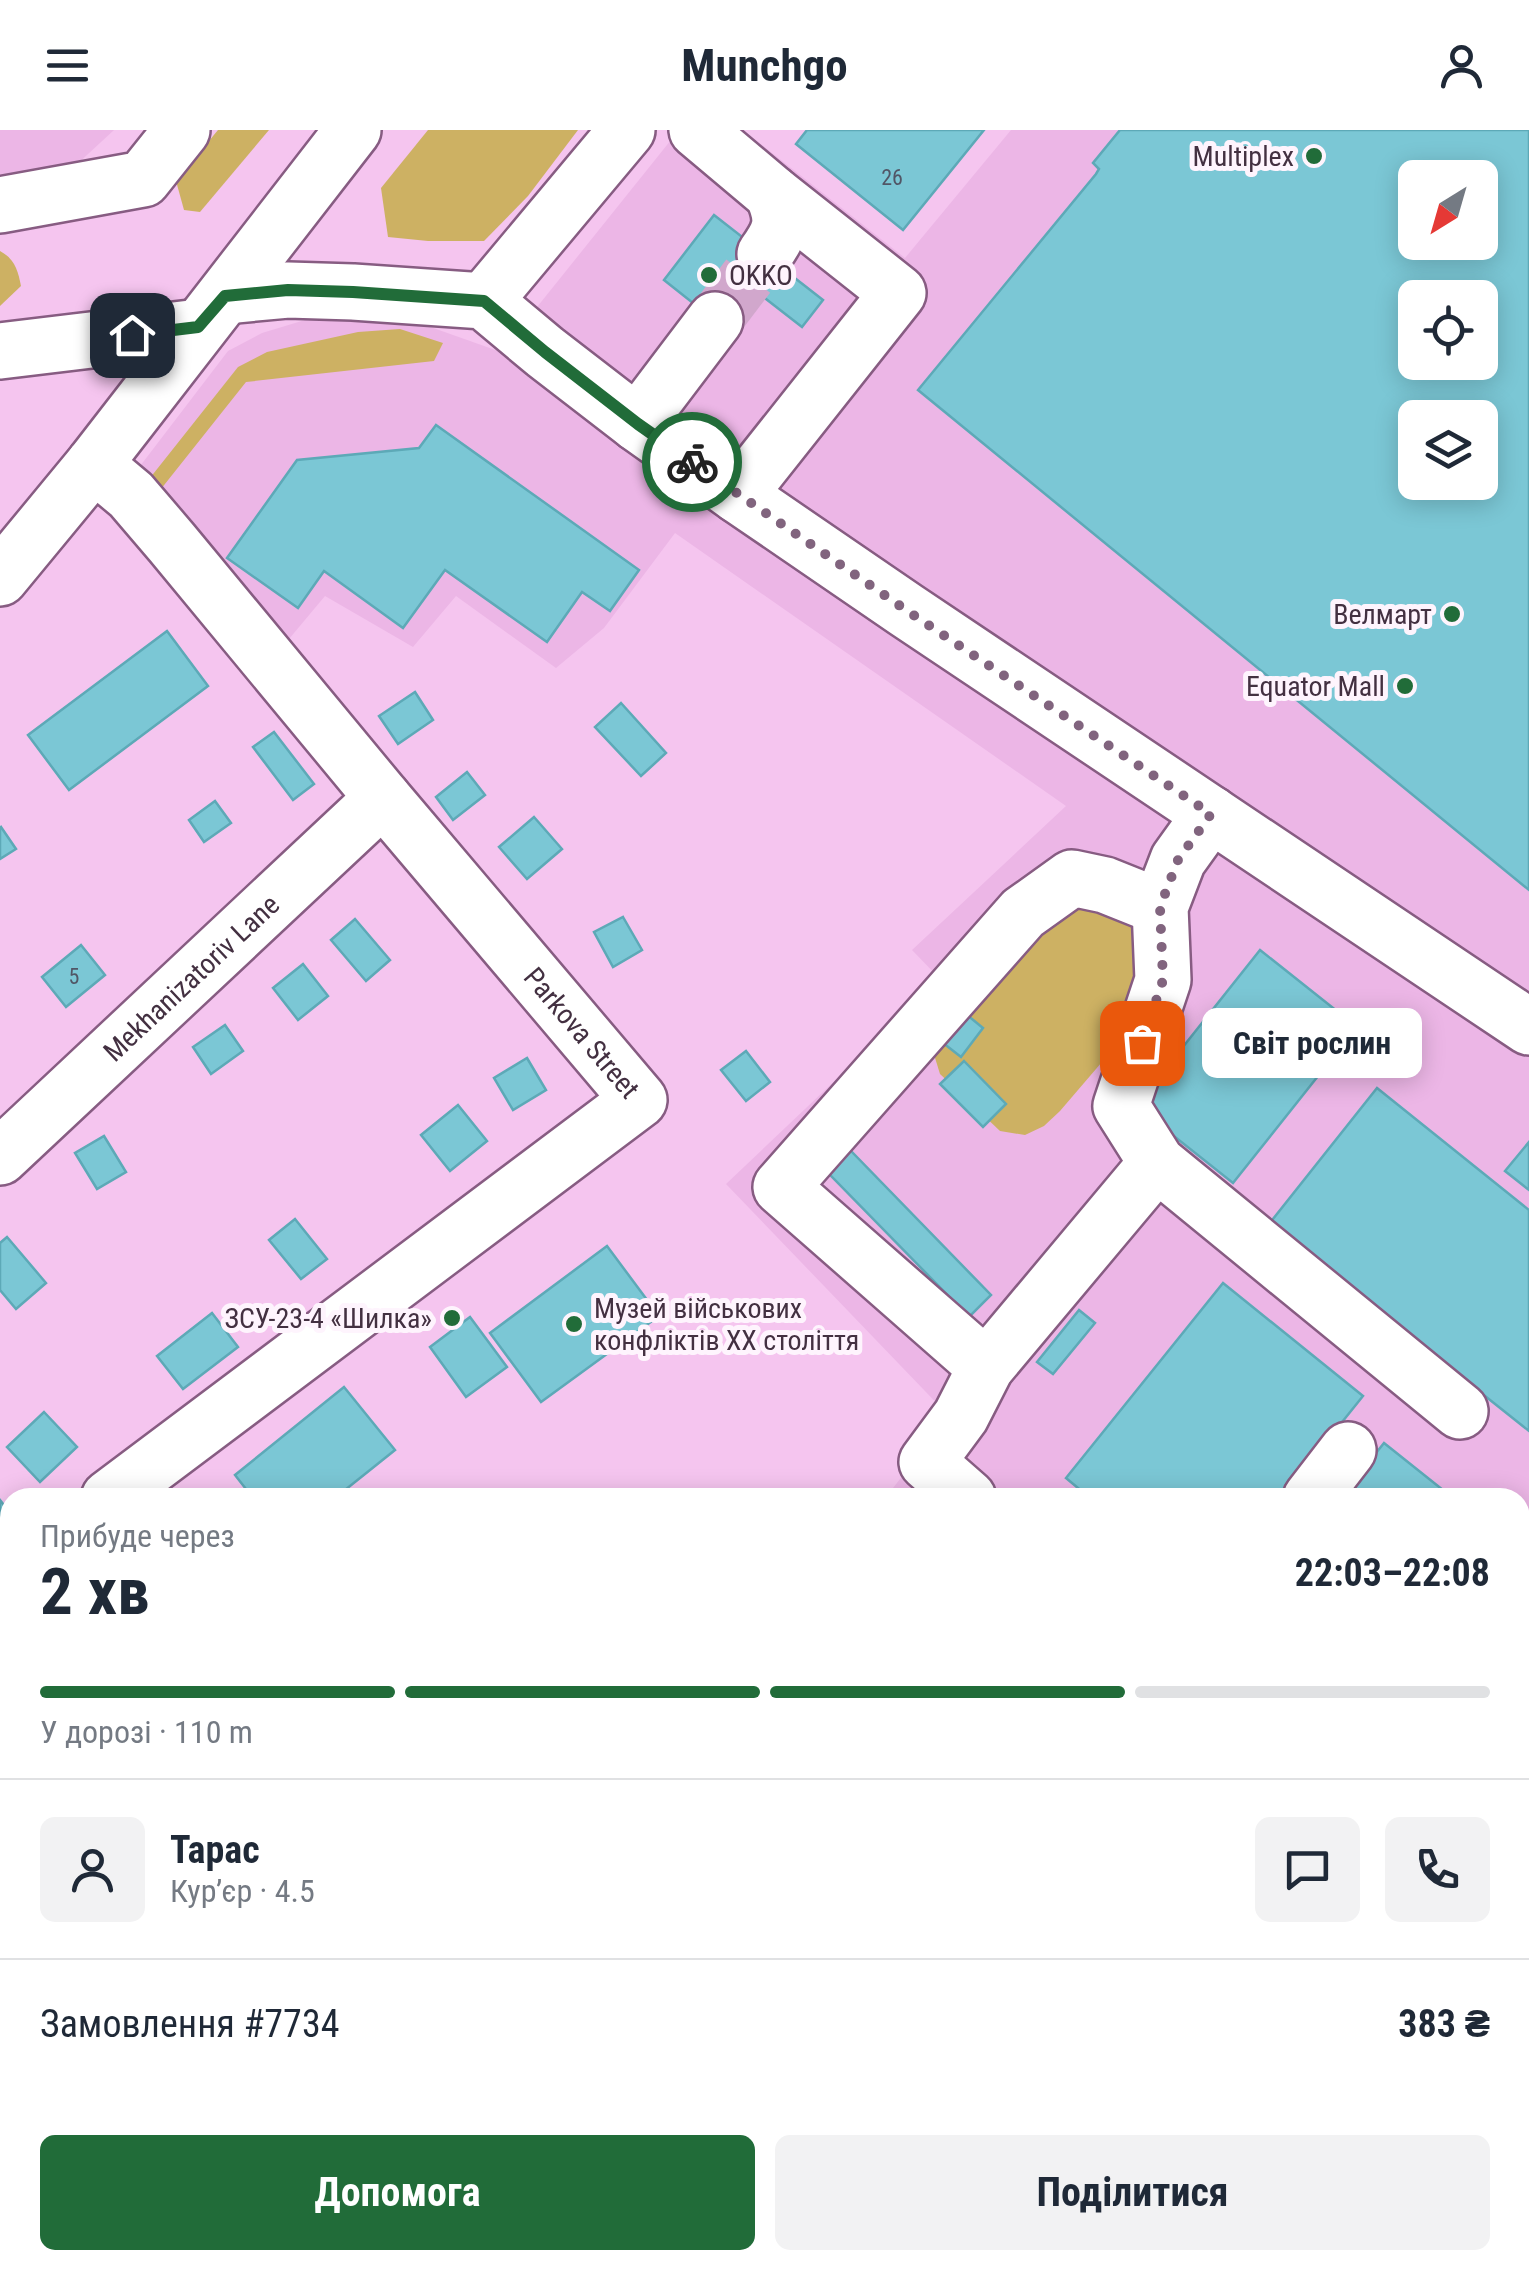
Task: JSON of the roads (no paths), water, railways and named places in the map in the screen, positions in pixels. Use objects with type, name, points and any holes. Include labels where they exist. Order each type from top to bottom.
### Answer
[{"type":"street","points":[[0,205],[143,179],[182,130]]},
{"type":"street","points":[[0,578],[94,464],[353,130]]},
{"type":"street","points":[[484,301],[626,130]]},
{"type":"street","points":[[697,130],[898,293],[738,494]]},
{"type":"street","points":[[764,254],[778,235],[781,214],[773,194]]},
{"type":"street","points":[[0,351],[212,312],[288,290],[484,301],[638,424],[738,494],[1529,1028]]},
{"type":"street","points":[[638,424],[715,320]]},
{"type":"street","name":"Parkova Street","points":[[94,464],[130,496],[172,543],[639,1100],[122,1488]]},
{"type":"street","name":"Mekhanizatoriv Lane","points":[[0,1156],[382,798]]},
{"type":"street","points":[[1211,814],[1178,860],[1160,907],[1163,980],[1121,1106],[1157,1163],[1460,1411]]},
{"type":"street","points":[[986,1367],[781,1186],[1023,913],[1072,878],[1106,885],[1160,907]]},
{"type":"street","points":[[957,1488],[927,1462],[961,1416],[986,1367],[1157,1163]]},
{"type":"street","points":[[1319,1488],[1348,1450]]},
{"type":"tunnel","points":[[715,320],[765,254]]},
{"type":"place","name":"Multiplex","points":[[1314,156]]},
{"type":"place","name":"OKKO","points":[[709,275]]},
{"type":"place","name":"Велмарт","points":[[1452,614]]},
{"type":"place","name":"Equator Mall","points":[[1405,686]]},
{"type":"place","name":"Світ рослин","points":[[1142,1043]]},
{"type":"place","name":"ЗСУ-23-4 «Шилка»","points":[[452,1318]]},
{"type":"place","name":"Музей військових конфліктів ХХ століття","points":[[574,1324]]}]
